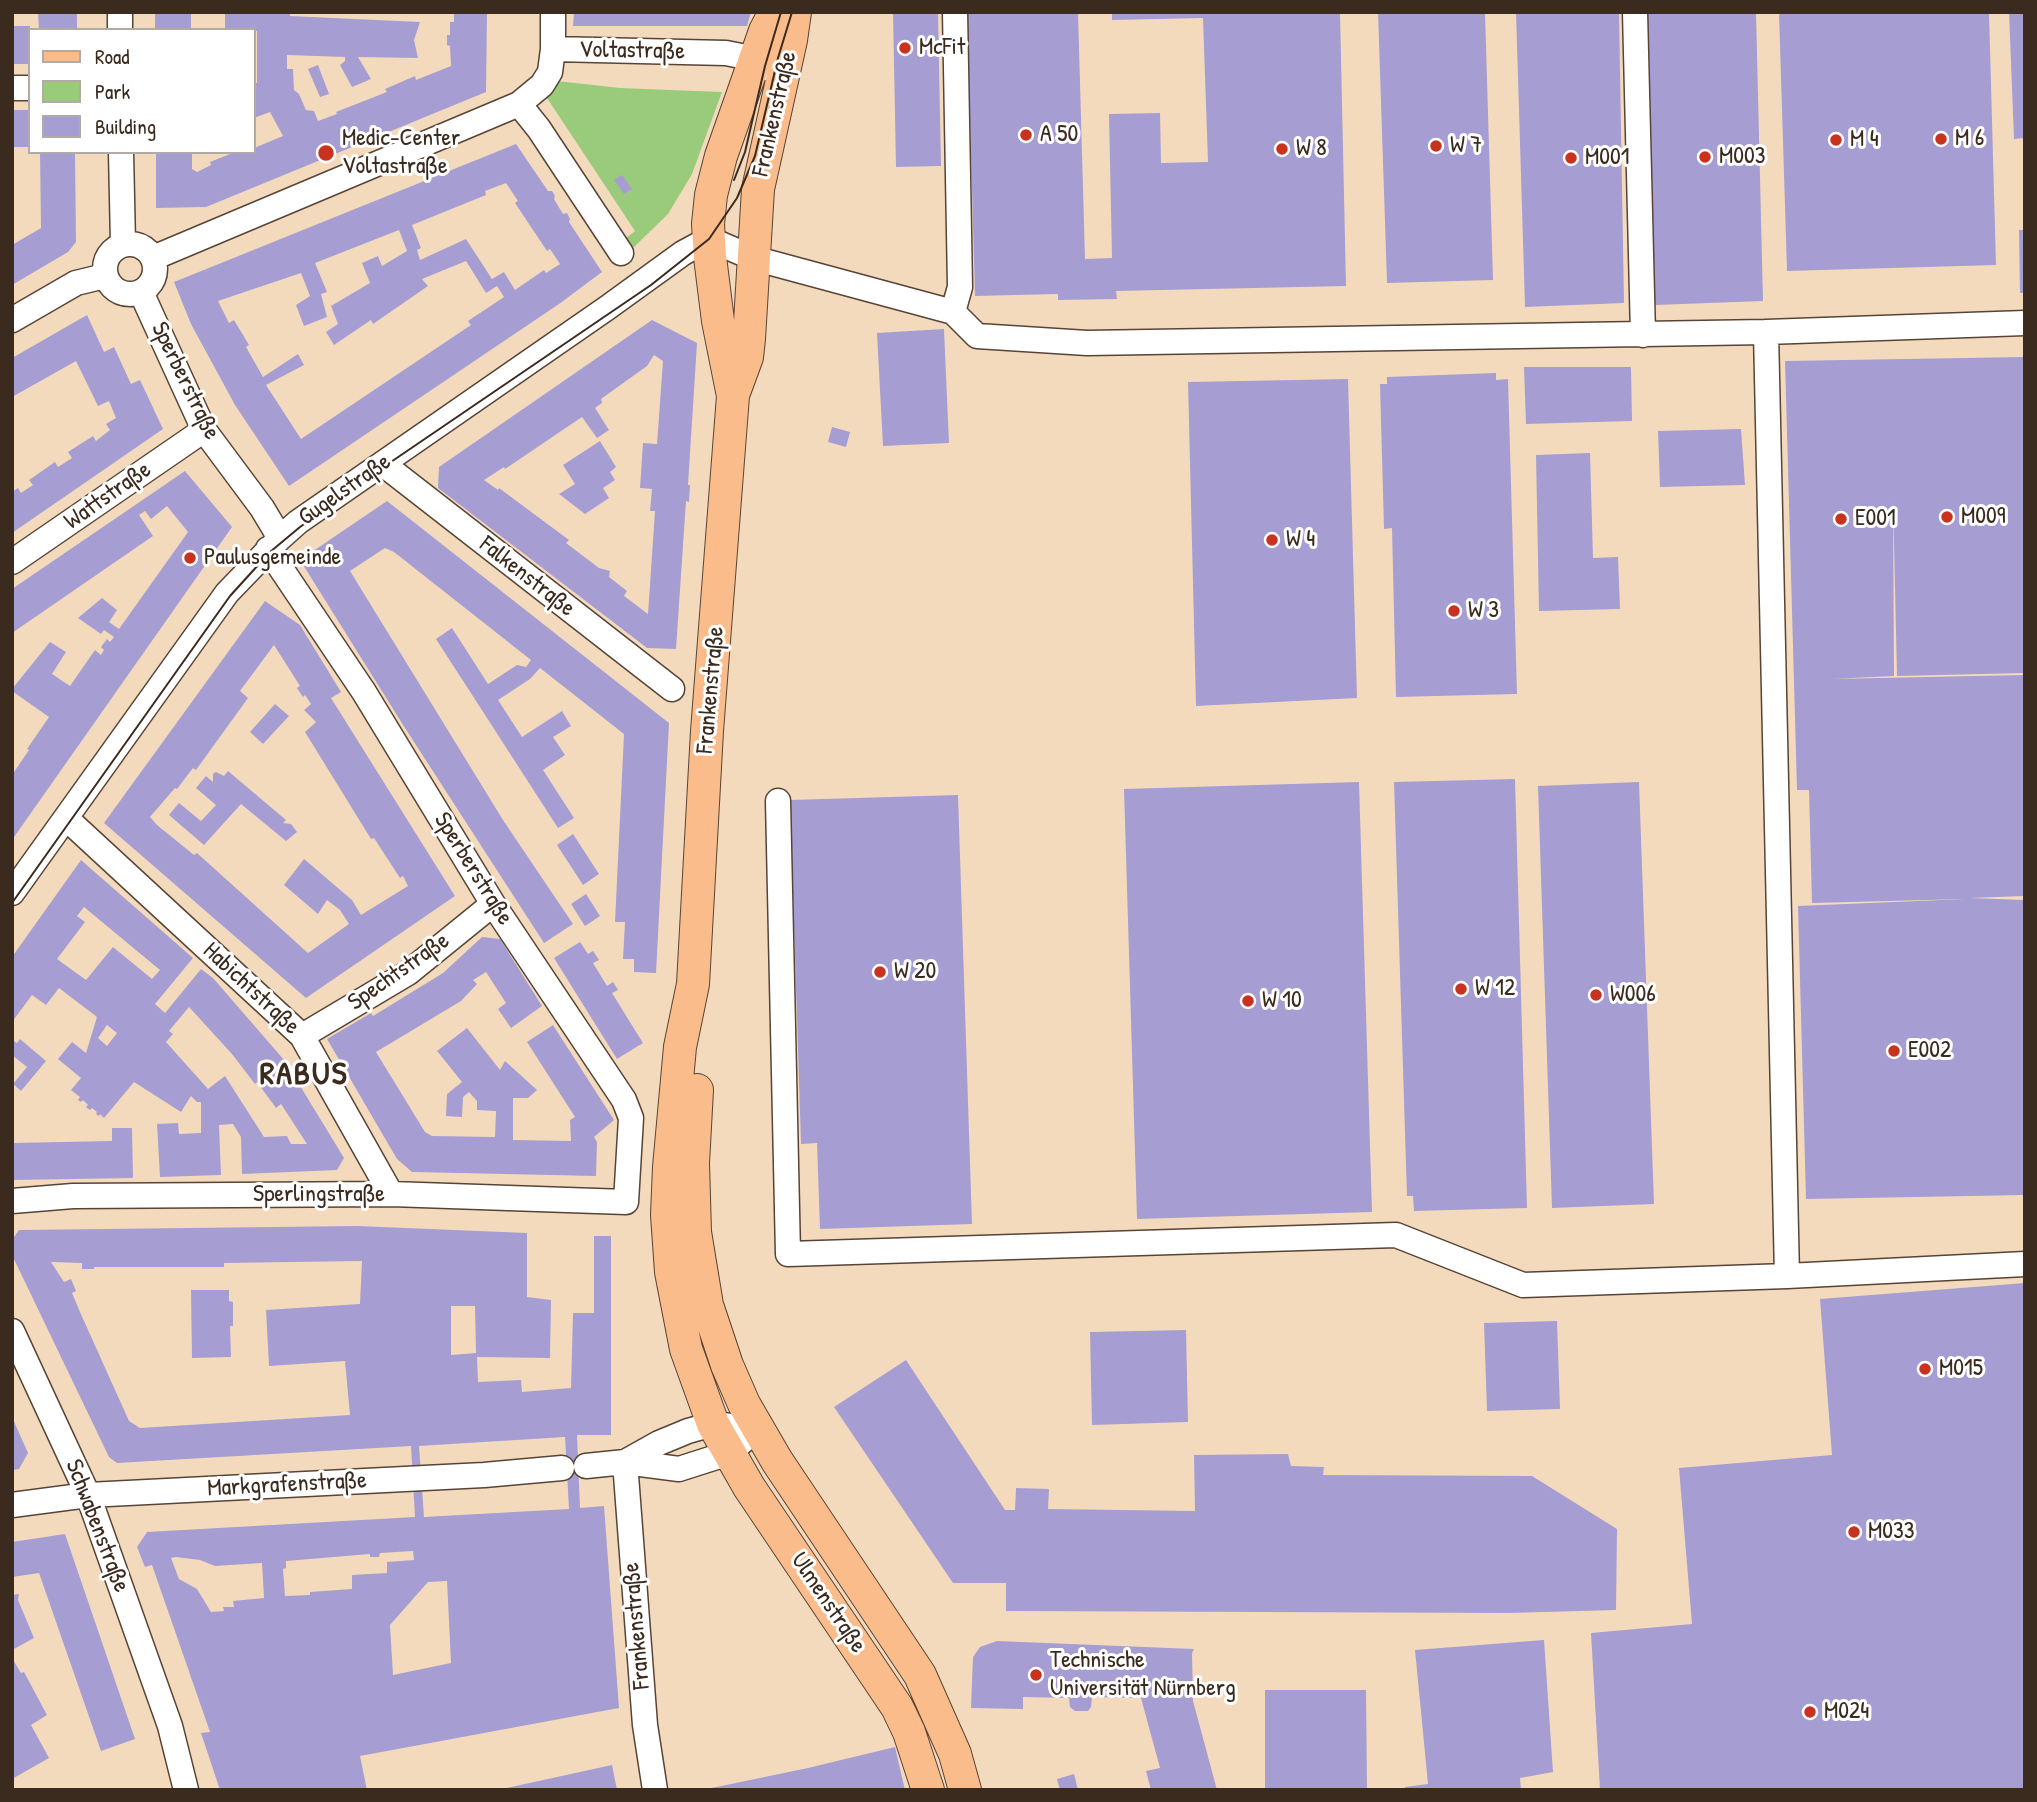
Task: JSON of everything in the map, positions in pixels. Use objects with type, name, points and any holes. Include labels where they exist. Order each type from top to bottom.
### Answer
[{"type":"main road","name":"Frankenstraße","points":[[733,396],[718,321],[709,239],[711,195],[717,170],[765,31],[775,12]]},
{"type":"main road","name":"Frankenstraße","points":[[713,1424],[681,1330],[671,1272],[668,1233],[669,1177],[679,1058],[693,984],[707,731],[733,396],[747,357],[758,189],[795,12]]},
{"type":"main road","name":"Frankenstraße","points":[[693,984],[699,1046],[693,1163],[697,1247],[707,1305],[718,1342],[739,1394],[757,1429]]},
{"type":"main road","name":"Ulmenstraße","points":[[713,1424],[749,1487],[897,1707],[909,1732],[928,1790]]},
{"type":"main road","name":"Ulmenstraße","points":[[757,1429],[920,1675],[951,1745],[965,1790]]},
{"type":"street","points":[[553,12],[553,49]]},
{"type":"street","points":[[953,312],[960,287],[955,12]]},
{"type":"street","points":[[1635,12],[1643,335]]},
{"type":"street","name":"Voltastraße","points":[[153,258],[519,104],[542,85],[550,72],[553,49],[726,53],[756,60]]},
{"type":"street","points":[[756,60],[781,79]]},
{"type":"street","points":[[519,104],[621,253]]},
{"type":"street","points":[[121,154],[123,244]]},
{"type":"street","points":[[709,239],[753,258],[953,312],[978,336],[1087,343],[1643,335],[2025,323]]},
{"type":"street","name":"Gugelstraße","points":[[12,893],[227,593],[274,543],[298,522],[607,309],[682,253],[709,239]]},
{"type":"street","points":[[133,243],[144,248],[153,258],[156,272],[152,282],[141,292],[123,294],[113,289],[105,276],[104,262],[112,250],[123,244],[133,243]]},
{"type":"street","points":[[12,320],[76,283],[105,276]]},
{"type":"street","name":"Sperberstraße","points":[[141,292],[204,430],[262,508],[274,543],[493,904],[624,1100],[631,1118],[626,1202]]},
{"type":"street","points":[[1766,332],[1787,1276]]},
{"type":"street","name":"Wattstraße","points":[[12,562],[204,430]]},
{"type":"street","name":"Falkenstraße","points":[[383,464],[672,689]]},
{"type":"street","points":[[778,801],[788,1254],[1396,1236],[1523,1285],[2025,1264]]},
{"type":"street","name":"Habichtstraße","points":[[67,819],[302,1036],[391,1194]]},
{"type":"street","name":"Spechtstraße","points":[[302,1036],[408,973],[493,904]]},
{"type":"street","name":"Sperlingstraße","points":[[12,1201],[73,1196],[391,1194],[626,1202]]},
{"type":"street","name":"Schwabenstraße","points":[[12,1331],[88,1495],[170,1726],[186,1790]]},
{"type":"street","name":"Markgrafenstraße","points":[[625,1462],[676,1436],[713,1424],[757,1429]]},
{"type":"street","name":"Markgrafenstraße","points":[[12,1505],[88,1495],[484,1475],[625,1462],[679,1469],[705,1463],[729,1453],[757,1429]]},
{"type":"street","name":"Frankenstraße","points":[[625,1462],[645,1725],[655,1790]]},
{"type":"green space","points":[[557,81],[620,88],[722,92],[692,174],[668,214],[632,249],[625,239],[635,231],[547,98]]},
{"type":"building","points":[[38,12],[77,12],[77,28],[39,28]]},
{"type":"building","points":[[155,12],[191,12],[191,28],[155,28]]},
{"type":"building","points":[[225,12],[290,12],[290,16],[420,22],[414,40],[418,58],[358,57],[371,79],[352,87],[340,65],[345,61],[345,57],[287,55],[287,69],[293,69],[294,90],[299,94],[306,110],[314,111],[318,121],[387,92],[385,89],[415,76],[416,80],[451,66],[447,35],[450,35],[450,22],[454,22],[454,12],[487,12],[486,92],[206,207],[156,208],[156,154],[192,154],[192,169],[197,172],[211,165],[210,162],[230,154],[256,154],[256,147],[283,136],[270,112],[256,117],[256,28],[225,28]]},
{"type":"building","points":[[574,12],[751,12],[747,26],[573,26]]},
{"type":"building","points":[[893,12],[938,12],[941,166],[896,167]]},
{"type":"building","points":[[967,12],[1078,12],[1085,259],[1112,258],[1109,114],[1160,113],[1161,163],[1208,162],[1203,18],[1112,20],[1112,12],[1340,12],[1346,286],[1116,291],[1117,299],[1058,300],[1058,294],[975,296]]},
{"type":"building","name":"W 7","points":[[1378,12],[1485,12],[1493,280],[1387,283]]},
{"type":"building","name":"M001","points":[[1516,12],[1619,12],[1624,303],[1525,307]]},
{"type":"building","name":"M003","points":[[1647,12],[1756,12],[1763,301],[1655,305]]},
{"type":"building","points":[[1779,12],[1989,12],[1996,265],[1787,271]]},
{"type":"building","points":[[2009,12],[2025,12],[2025,138],[2014,139]]},
{"type":"building","points":[[12,26],[30,26],[28,64],[12,64]]},
{"type":"building","points":[[318,65],[329,94],[320,97],[308,69]]},
{"type":"building","points":[[12,110],[28,110],[28,147],[12,147]]},
{"type":"building","points":[[516,144],[548,191],[552,191],[563,214],[567,213],[569,222],[602,272],[559,304],[289,486],[235,405],[191,324],[174,282]],"holes":[[[506,183],[518,201],[515,203],[547,251],[550,249],[560,264],[546,273],[544,270],[515,290],[504,272],[492,279],[466,239],[420,260],[417,250],[421,248],[412,225],[486,195],[485,191]],[[399,230],[407,251],[382,266],[378,256],[362,263],[370,283],[331,306],[338,324],[326,332],[334,345],[371,320],[373,324],[428,286],[422,279],[466,261],[486,293],[497,286],[504,297],[468,321],[471,325],[301,439],[266,385],[304,365],[298,354],[263,377],[246,347],[249,345],[234,320],[229,323],[218,301],[301,273],[310,296],[296,305],[304,326],[327,317],[321,294],[327,292],[315,263]]]},
{"type":"building","points":[[40,154],[75,154],[76,242],[68,252],[12,285],[12,245],[41,228]]},
{"type":"building","points":[[622,175],[632,189],[624,194],[614,180]]},
{"type":"building","points":[[2019,230],[2025,230],[2025,293],[2020,293]]},
{"type":"building","points":[[87,315],[104,352],[114,347],[131,384],[140,380],[163,429],[12,533],[12,492],[18,488],[21,493],[33,485],[29,480],[55,462],[58,467],[72,458],[68,452],[93,436],[96,441],[110,430],[106,424],[116,418],[109,401],[98,406],[76,361],[12,397],[12,358]]},
{"type":"building","points":[[652,320],[697,343],[689,502],[686,501],[676,649],[647,648],[438,488],[439,467]],"holes":[[[654,355],[663,361],[657,444],[643,443],[640,488],[652,489],[650,511],[655,511],[648,614],[624,596],[627,591],[609,577],[610,571],[599,568],[566,543],[569,540],[499,488],[498,490],[484,480],[504,467],[505,469],[582,417],[597,438],[609,430],[595,408],[602,403],[601,399],[647,366]]]},
{"type":"building","points":[[944,329],[949,443],[883,446],[877,333]]},
{"type":"building","points":[[2025,357],[2025,673],[1897,676],[1893,499],[1894,676],[1831,679],[2025,675],[2025,896],[1970,898],[2025,900],[2025,1195],[1806,1199],[1798,906],[1965,899],[1812,903],[1809,790],[1797,790],[1785,361]]},
{"type":"building","points":[[1524,367],[1631,367],[1632,421],[1526,424]]},
{"type":"building","name":"W 3","points":[[1496,373],[1496,380],[1508,379],[1517,694],[1396,697],[1392,528],[1384,529],[1380,384],[1387,384],[1387,377]]},
{"type":"building","name":"W 4","points":[[1348,379],[1357,698],[1196,706],[1188,382]]},
{"type":"building","points":[[832,427],[850,432],[846,447],[828,442]]},
{"type":"building","points":[[1741,429],[1745,485],[1660,487],[1658,431]]},
{"type":"building","points":[[600,441],[616,467],[610,472],[615,480],[603,488],[609,498],[585,514],[559,494],[575,484],[563,465]]},
{"type":"building","points":[[1590,453],[1593,558],[1618,557],[1620,609],[1539,611],[1536,455]]},
{"type":"building","points":[[185,471],[232,527],[12,840],[12,775],[49,717],[12,689],[50,642],[66,652],[52,674],[70,686],[95,650],[101,655],[104,650],[101,647],[107,639],[110,642],[114,637],[104,630],[101,634],[78,618],[102,598],[117,610],[109,622],[119,629],[188,532],[167,506],[151,519],[145,511],[139,515],[153,536],[12,633],[12,589]]},
{"type":"building","points":[[387,501],[669,723],[656,973],[634,972],[634,959],[623,959],[625,922],[615,922],[624,734],[540,668],[530,679],[498,700],[522,737],[562,711],[571,726],[553,737],[565,755],[543,770],[574,818],[558,828],[436,639],[452,628],[488,684],[517,665],[526,667],[531,660],[394,552],[385,548],[350,571],[503,820],[573,924],[544,943],[300,560]]},
{"type":"building","points":[[265,601],[300,625],[341,692],[331,698],[455,896],[306,998],[104,823]],"holes":[[[274,645],[300,686],[297,688],[311,704],[304,710],[316,722],[305,732],[371,839],[374,838],[408,886],[361,915],[352,900],[304,859],[284,885],[318,914],[327,900],[340,910],[349,924],[308,953],[197,853],[194,855],[150,817],[193,768],[196,770],[248,698],[240,691]]]},
{"type":"building","points":[[275,704],[289,716],[263,744],[250,732]]},
{"type":"building","points":[[228,771],[286,820],[283,823],[291,824],[297,832],[286,841],[241,804],[204,845],[169,815],[179,803],[201,821],[216,805],[196,788],[206,776],[213,782],[213,774],[216,772],[224,776]]},
{"type":"building","name":"W 12","points":[[1515,779],[1527,1208],[1414,1211],[1413,1196],[1407,1196],[1394,782]]},
{"type":"building","name":"W 10","points":[[1359,782],[1372,1212],[1137,1219],[1124,789]]},
{"type":"building","name":"W006","points":[[1639,782],[1654,1204],[1552,1208],[1538,786]]},
{"type":"building","name":"W 20","points":[[958,795],[972,1224],[820,1229],[817,1143],[801,1144],[790,800]]},
{"type":"building","points":[[573,834],[599,874],[583,885],[557,845]]},
{"type":"building","points":[[81,860],[193,958],[155,1004],[165,1013],[201,969],[213,978],[285,1061],[344,1158],[337,1170],[242,1174],[241,1137],[233,1124],[219,1125],[221,1175],[160,1177],[157,1124],[178,1123],[179,1134],[201,1133],[201,1102],[191,1096],[181,1112],[134,1082],[104,1118],[92,1108],[90,1110],[86,1107],[88,1105],[83,1100],[78,1100],[80,1097],[71,1090],[81,1078],[58,1059],[72,1042],[86,1053],[97,1017],[59,988],[46,1005],[32,995],[12,1022],[12,957]],"holes":[[[84,907],[160,970],[152,979],[113,947],[86,980],[57,959],[85,922],[77,916]],[[189,1007],[255,1084],[257,1082],[276,1108],[281,1104],[307,1144],[291,1144],[287,1136],[264,1137],[225,1076],[208,1089],[166,1042],[173,1034],[169,1031]],[[107,1025],[117,1033],[107,1046],[98,1038]]]},
{"type":"building","points":[[586,894],[600,916],[585,926],[571,904]]},
{"type":"building","points":[[482,937],[500,939],[542,1006],[511,1028],[498,1009],[506,1003],[486,972],[473,980],[477,984],[461,1001],[376,1052],[425,1132],[432,1136],[495,1137],[496,1111],[477,1110],[477,1101],[469,1092],[463,1097],[462,1117],[446,1116],[447,1094],[462,1082],[437,1051],[467,1028],[500,1070],[505,1061],[537,1090],[528,1098],[513,1098],[513,1140],[571,1141],[570,1120],[575,1117],[527,1042],[553,1025],[614,1120],[594,1137],[597,1142],[596,1176],[412,1172],[397,1159],[327,1039],[371,1013],[373,1016],[443,973]]},
{"type":"building","points":[[580,942],[588,954],[593,951],[599,960],[593,963],[607,986],[613,982],[618,990],[612,993],[643,1043],[617,1059],[554,958]]},
{"type":"building","points":[[20,1039],[46,1061],[21,1091],[13,1084],[27,1067],[12,1055],[12,1040],[17,1043]]},
{"type":"building","points":[[112,1128],[132,1128],[133,1178],[12,1180],[12,1143],[112,1141]]},
{"type":"building","points":[[357,1226],[527,1233],[527,1297],[551,1300],[550,1358],[477,1357],[478,1382],[521,1380],[522,1392],[571,1388],[573,1313],[594,1313],[594,1236],[611,1236],[611,1435],[577,1435],[580,1508],[604,1506],[619,1708],[360,1756],[367,1790],[220,1790],[201,1733],[210,1732],[152,1565],[145,1567],[137,1547],[147,1532],[415,1517],[411,1446],[117,1463],[109,1457],[12,1255],[12,1240],[19,1230]],"holes":[[[362,1261],[360,1304],[266,1310],[269,1366],[345,1361],[350,1415],[140,1428],[129,1421],[72,1293],[76,1291],[71,1279],[64,1282],[51,1262],[82,1263],[82,1269],[224,1267],[224,1263]],[[451,1306],[475,1306],[476,1353],[451,1355]],[[565,1437],[569,1509],[424,1517],[419,1446]],[[413,1551],[414,1560],[387,1562],[387,1573],[352,1575],[352,1589],[285,1596],[283,1569],[286,1568],[286,1561],[370,1554],[370,1557],[379,1557],[380,1553]],[[171,1558],[200,1560],[215,1566],[262,1563],[264,1598],[233,1601],[234,1607],[223,1607],[224,1611],[211,1612],[197,1589],[179,1579]],[[447,1581],[451,1663],[393,1675],[390,1625],[428,1582]]]},
{"type":"building","points":[[2025,1283],[2025,1790],[1600,1790],[1591,1633],[1692,1624],[1679,1468],[1832,1455],[1820,1299]]},
{"type":"building","points":[[191,1290],[229,1290],[229,1301],[233,1302],[233,1326],[230,1326],[231,1357],[192,1358]]},
{"type":"building","points":[[1557,1321],[1560,1409],[1487,1411],[1484,1323]]},
{"type":"building","points":[[1186,1330],[1188,1422],[1092,1425],[1090,1332]]},
{"type":"building","points":[[906,1360],[1005,1510],[1015,1510],[1016,1488],[1049,1489],[1048,1509],[1195,1511],[1194,1455],[1288,1454],[1291,1466],[1324,1467],[1323,1475],[1532,1476],[1617,1529],[1616,1610],[1508,1613],[1006,1611],[1006,1583],[953,1583],[834,1407]]},
{"type":"building","points":[[12,1417],[28,1453],[19,1469],[12,1470]]},
{"type":"building","points":[[65,1534],[135,1739],[101,1751],[39,1573],[12,1577],[12,1542]]},
{"type":"building","points":[[19,1594],[18,1600],[34,1638],[12,1650],[12,1595]]},
{"type":"building","points":[[1544,1640],[1553,1772],[1520,1778],[1521,1790],[1405,1790],[1405,1787],[1428,1784],[1415,1650]]},
{"type":"building","points":[[997,1641],[1194,1649],[1193,1701],[1217,1790],[1151,1790],[1146,1771],[1160,1768],[1141,1698],[1092,1697],[1088,1711],[1075,1711],[1070,1707],[1069,1698],[1023,1697],[1023,1709],[971,1708],[973,1657],[980,1647]]},
{"type":"building","points":[[12,1658],[21,1673],[24,1672],[47,1715],[31,1725],[49,1758],[12,1779]]},
{"type":"building","points":[[1265,1690],[1366,1690],[1367,1790],[1265,1790]]},
{"type":"building","points":[[895,1747],[905,1790],[702,1790],[808,1768]]},
{"type":"building","points":[[612,1765],[617,1790],[502,1790],[502,1789]]},
{"type":"building","points":[[1074,1774],[1078,1790],[1060,1790],[1057,1779]]},
{"type":"tram line","points":[[734,180],[745,152],[781,12]]},
{"type":"tram line","points":[[12,903],[230,596],[270,552],[385,466],[651,285],[709,239],[737,198],[755,156],[778,58],[792,12]]},
{"type":"place","name":"McFit","points":[[905,48]]},
{"type":"place","name":"A 50","points":[[1026,135]]},
{"type":"place","name":"M 6","points":[[1941,139]]},
{"type":"place","name":"M 4","points":[[1836,140]]},
{"type":"place","name":"W 7","points":[[1436,146]]},
{"type":"place","name":"W 8","points":[[1282,149]]},
{"type":"place","name":"Medic-Center Voltastraße","points":[[326,153]]},
{"type":"place","name":"M003","points":[[1705,157]]},
{"type":"place","name":"M001","points":[[1571,158]]},
{"type":"place","name":"M009","points":[[1947,517]]},
{"type":"place","name":"E001","points":[[1841,519]]},
{"type":"place","name":"W 4","points":[[1272,540]]},
{"type":"place","name":"Paulusgemeinde","points":[[190,558]]},
{"type":"place","name":"W 3","points":[[1454,611]]},
{"type":"place","name":"W 20","points":[[880,972]]},
{"type":"place","name":"W 12","points":[[1461,989]]},
{"type":"place","name":"W006","points":[[1596,995]]},
{"type":"place","name":"W 10","points":[[1248,1001]]},
{"type":"place","name":"E002","points":[[1894,1051]]},
{"type":"place","name":"M015","points":[[1925,1369]]},
{"type":"place","name":"M033","points":[[1854,1532]]},
{"type":"place","name":"Technische Universität Nürnberg","points":[[1036,1675]]},
{"type":"place","name":"M024","points":[[1810,1712]]},
{"type":"district","name":"RABUS","points":[[304,1075]]}]
